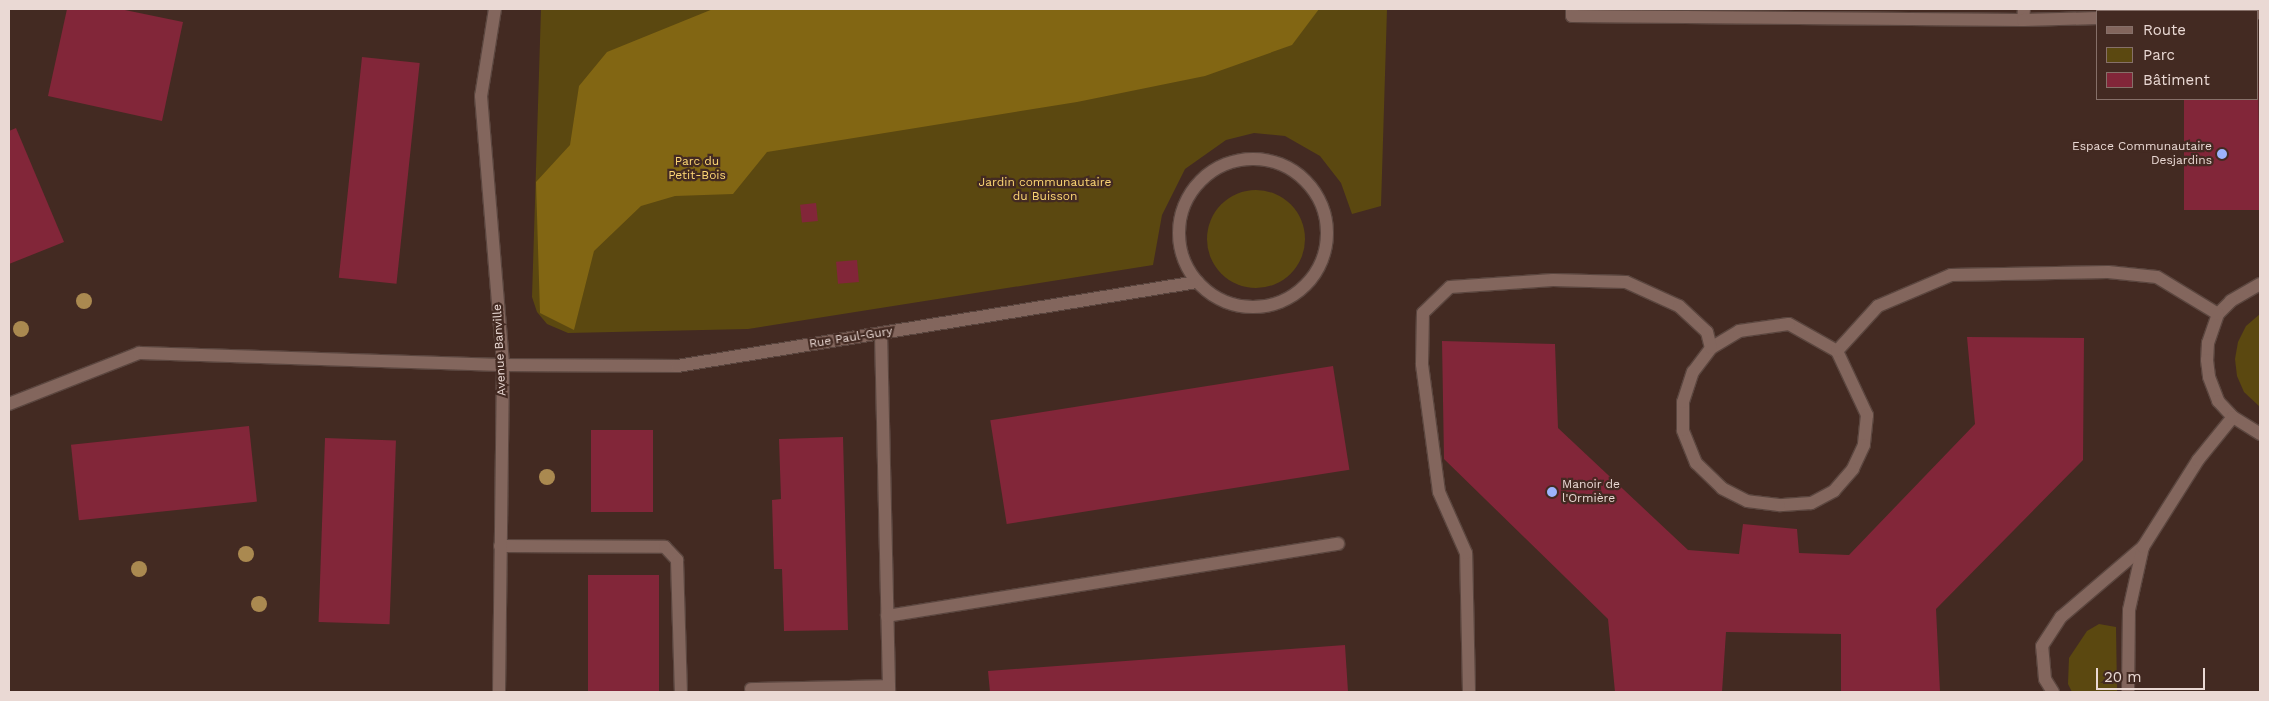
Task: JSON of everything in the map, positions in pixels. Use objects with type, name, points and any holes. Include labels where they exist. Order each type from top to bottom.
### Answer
[{"type":"street","name":"Avenue Banville","points":[[495,9],[482,96],[503,365],[499,692]]},
{"type":"street","points":[[1572,9],[1572,16],[2023,14],[2096,18]]},
{"type":"street","points":[[1247,158],[1270,160],[1292,170],[1311,186],[1323,209],[1328,234],[1318,266],[1310,281],[1290,298],[1267,306],[1241,306],[1217,298],[1197,282],[1184,262],[1179,239],[1183,208],[1189,194],[1204,176],[1224,164],[1247,158]]},
{"type":"street","points":[[1837,351],[1878,306],[1951,275],[2001,277],[2108,272],[2157,277],[2218,314]]},
{"type":"street","points":[[1469,692],[1466,553],[1439,492],[1422,364],[1423,313],[1450,287],[1553,280],[1626,282],[1679,306],[1707,332],[1711,348]]},
{"type":"street","name":"Rue Paul-Gury","points":[[9,404],[139,353],[503,365],[677,366],[1197,282]]},
{"type":"street","points":[[2260,284],[2231,301],[2218,314],[2208,343],[2208,377],[2218,401],[2233,417],[2260,434]]},
{"type":"street","points":[[1789,324],[1837,351],[1867,414],[1864,445],[1852,470],[1834,491],[1810,503],[1780,505],[1747,501],[1722,488],[1696,464],[1683,430],[1684,402],[1693,372],[1711,348],[1739,331],[1789,324]]},
{"type":"street","points":[[751,689],[889,689],[881,333]]},
{"type":"street","points":[[2053,692],[2046,679],[2042,646],[2061,617],[2143,547],[2198,460],[2233,417]]},
{"type":"street","points":[[887,616],[1338,544]]},
{"type":"street","points":[[500,546],[665,547],[677,560],[681,692]]},
{"type":"street","points":[[2128,692],[2129,610],[2143,547]]},
{"type":"green space","name":"Parc du Petit-Bois","points":[[541,9],[1387,9],[1381,206],[1352,214],[1341,183],[1320,156],[1285,136],[1254,133],[1226,140],[1185,169],[1162,215],[1153,265],[748,329],[568,333],[547,324],[537,312],[532,297]]},
{"type":"green space","points":[[713,9],[1319,9],[1292,45],[1205,76],[1077,102],[767,152],[733,194],[675,196],[641,206],[594,251],[574,330],[540,313],[536,182],[570,145],[579,86],[607,52]]},
{"type":"green space","points":[[1256,190],[1275,194],[1291,204],[1301,220],[1305,239],[1301,258],[1291,274],[1275,284],[1256,288],[1237,284],[1221,274],[1211,258],[1207,239],[1211,220],[1221,204],[1237,194]]},
{"type":"green space","points":[[2260,314],[2260,407],[2244,392],[2237,376],[2235,359],[2238,342],[2246,326]]},
{"type":"green space","points":[[2099,624],[2116,627],[2117,692],[2072,692],[2068,684],[2069,658],[2087,631]]},
{"type":"building","points":[[67,9],[120,9],[183,22],[162,121],[48,96]]},
{"type":"building","points":[[362,57],[420,63],[396,284],[339,278]]},
{"type":"building","name":"Espace Communautaire Desjardins","points":[[2184,100],[2258,100],[2260,210],[2184,210]]},
{"type":"building","points":[[16,128],[64,242],[9,264],[9,131]]},
{"type":"building","points":[[816,203],[818,221],[802,223],[800,205]]},
{"type":"building","points":[[857,260],[859,282],[838,284],[836,262]]},
{"type":"building","name":"Manoir de l'Ormière","points":[[1967,337],[2084,338],[2083,460],[1936,609],[1940,692],[1841,692],[1841,634],[1726,632],[1722,692],[1615,692],[1608,619],[1444,459],[1442,341],[1555,344],[1558,428],[1688,550],[1739,554],[1743,524],[1797,529],[1799,553],[1849,555],[1975,424]]},
{"type":"building","points":[[1333,366],[1349,470],[1007,524],[990,420]]},
{"type":"building","points":[[249,426],[257,502],[79,520],[71,445]]},
{"type":"building","points":[[591,430],[653,430],[653,512],[591,512]]},
{"type":"building","points":[[843,437],[848,630],[784,631],[782,569],[774,569],[772,500],[781,499],[779,439]]},
{"type":"building","points":[[325,438],[396,440],[390,624],[319,622]]},
{"type":"building","points":[[588,575],[659,575],[659,692],[588,692]]},
{"type":"building","points":[[1345,645],[1348,692],[990,692],[988,671]]},
{"type":"place","name":"Espace Communautaire Desjardins","points":[[2222,154]]},
{"type":"place","name":"Manoir de l'Ormière","points":[[1552,492]]},
{"type":"park label","name":"Jardin communautaire du Buisson","points":[[1045,190]]}]
